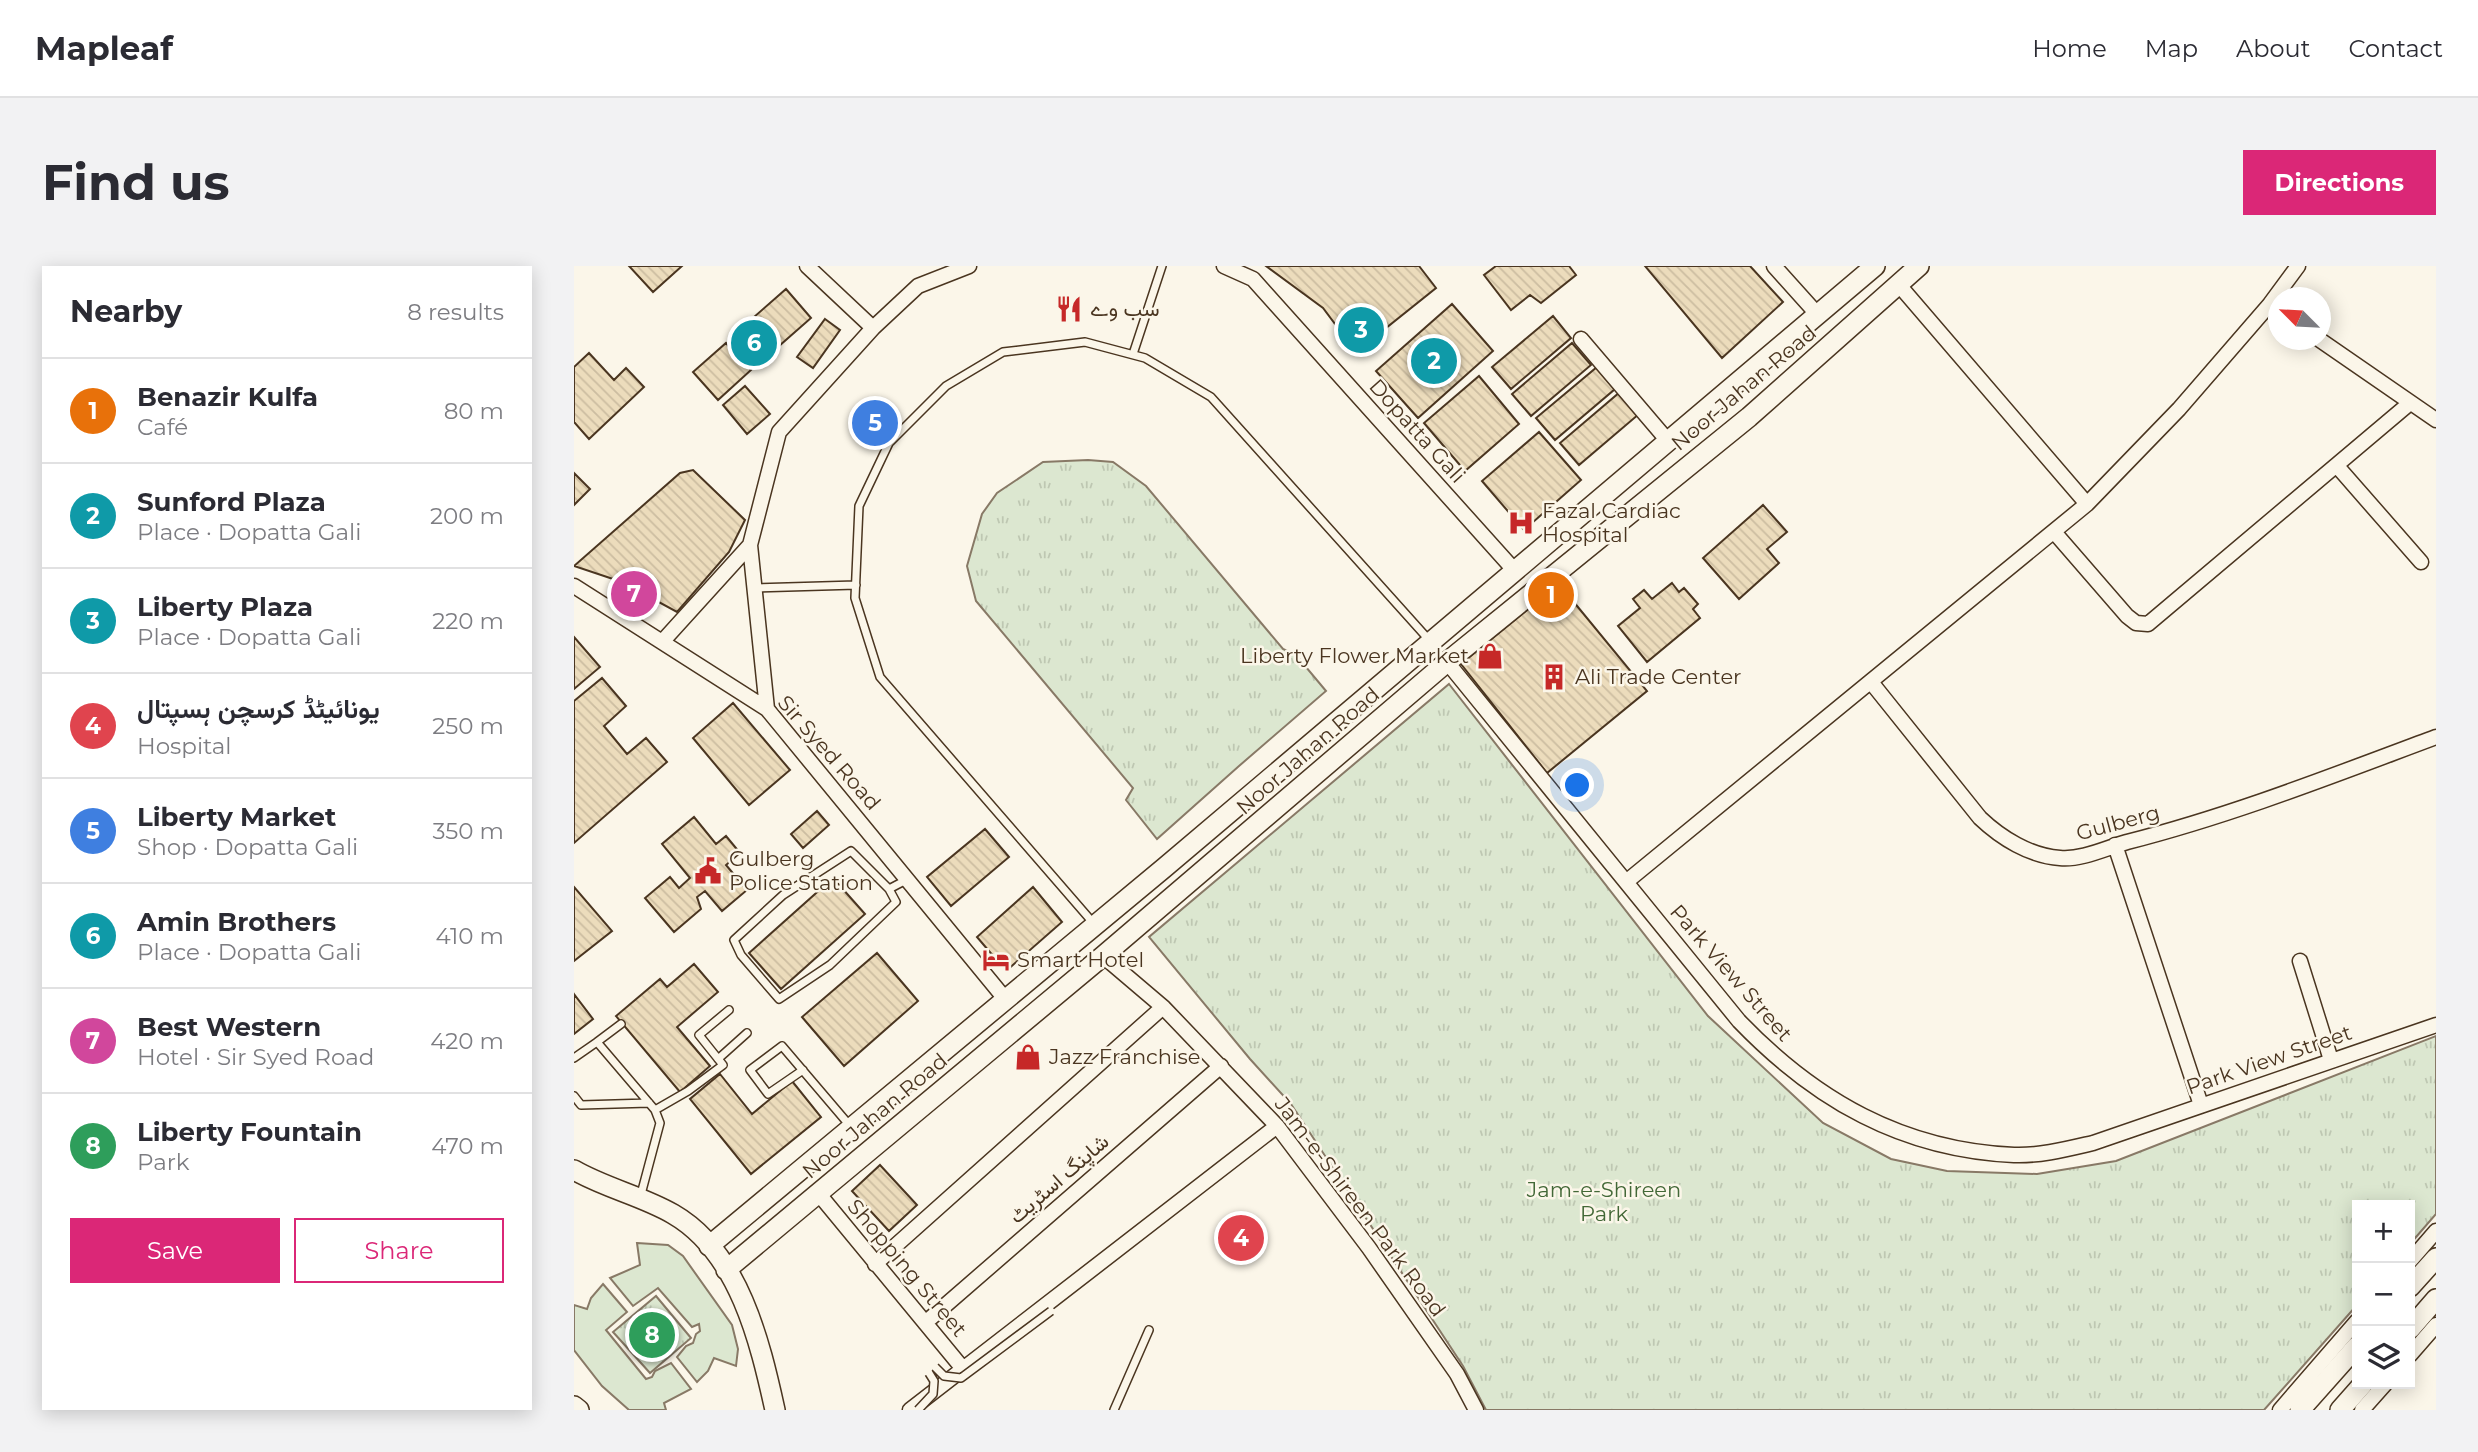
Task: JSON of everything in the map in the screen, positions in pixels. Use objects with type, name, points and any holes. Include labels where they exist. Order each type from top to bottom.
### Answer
[{"type":"street","points":[[807,266],[873,328]]},
{"type":"street","points":[[767,709],[750,545],[779,432],[873,328],[918,286],[969,266]]},
{"type":"street","name":"Dopatta Gali","points":[[1224,266],[1253,279],[1515,571]]},
{"type":"street","points":[[1774,266],[1818,315]]},
{"type":"street","name":"Noor Jahan Road","points":[[709,1246],[1431,643],[1875,266]]},
{"type":"street","name":"Noor Jahan Road","points":[[726,1270],[1103,956],[1447,662],[1749,417],[1919,266]]},
{"type":"street","points":[[2286,287],[2298,266]]},
{"type":"street","points":[[1899,285],[2087,504]]},
{"type":"street","points":[[1626,882],[2087,504],[2268,313]]},
{"type":"street","points":[[1581,339],[1668,441]]},
{"type":"street","points":[[2331,348],[2436,421]]},
{"type":"street","points":[[2054,533],[2127,616],[2136,623],[2147,624],[2410,403]]},
{"type":"street","points":[[2337,466],[2421,562]]},
{"type":"street","points":[[662,642],[750,545]]},
{"type":"street","name":"Sir Syed Road","points":[[574,586],[767,709],[909,878],[1006,1000]]},
{"type":"street","name":"Park View Street","points":[[1447,662],[1739,1021],[1769,1052],[1839,1103],[1885,1127],[1966,1148],[2015,1155],[2046,1153],[2093,1143],[2436,1025]]},
{"type":"street","name":"Gulberg","points":[[1871,682],[1980,818],[1998,835],[2046,856],[2063,859],[2163,833],[2269,799],[2436,737]]},
{"type":"street","points":[[2115,845],[2201,1105]]},
{"type":"street","name":"Jam-e-Shireen Park Road","points":[[1103,956],[1163,1007],[1277,1126],[1369,1248],[1457,1374],[1476,1410]]},
{"type":"street","points":[[2300,961],[2332,1060]]},
{"type":"street","points":[[875,1264],[1163,1007]]},
{"type":"street","name":"شاپنگ اسٹریٹ","points":[[925,1324],[1221,1066]]},
{"type":"street","points":[[910,1410],[1277,1126]]},
{"type":"street","points":[[574,1170],[674,1214],[709,1246],[726,1270],[751,1317],[761,1345],[775,1410]]},
{"type":"street","name":"Shopping Street","points":[[818,1193],[964,1370]]},
{"type":"street","points":[[2415,1255],[2436,1231]]},
{"type":"street","points":[[2415,1281],[2436,1258]]},
{"type":"street","points":[[2413,1326],[2436,1299]]},
{"type":"street","points":[[2415,1349],[2436,1325]]},
{"type":"street","points":[[2280,1410],[2353,1326]]},
{"type":"street","points":[[2300,1410],[2352,1352]]},
{"type":"street","points":[[2340,1410],[2358,1389]]},
{"type":"street","points":[[2362,1410],[2381,1389]]},
{"type":"street","points":[[574,1406],[579,1410]]},
{"type":"lane","points":[[1133,354],[1163,266]]},
{"type":"lane","points":[[1095,925],[880,677],[855,598],[859,506],[889,443],[946,386],[1003,352],[1085,342],[1133,354],[1211,397],[1431,643]]},
{"type":"lane","points":[[754,588],[856,585]]},
{"type":"lane","points":[[851,851],[889,890],[896,902],[830,965],[779,999],[741,955],[734,940],[783,895],[851,851]]},
{"type":"lane","points":[[889,890],[909,878]]},
{"type":"lane","points":[[655,1110],[688,1091],[723,1065],[699,1035],[729,1010]]},
{"type":"lane","points":[[574,1058],[621,1024]]},
{"type":"lane","points":[[718,1059],[747,1033]]},
{"type":"lane","points":[[597,1041],[655,1110],[660,1124],[639,1199]]},
{"type":"lane","points":[[803,1070],[768,1094],[750,1070],[782,1046],[803,1070],[851,1128]]},
{"type":"lane","points":[[574,1096],[581,1105],[649,1103]]},
{"type":"lane","points":[[918,1410],[933,1394],[932,1370],[954,1379],[961,1378],[1051,1311],[1070,1288]]},
{"type":"lane","points":[[1114,1410],[1149,1329]]},
{"type":"green space","points":[[1043,462],[1113,462],[1146,486],[1283,649],[1296,655],[1326,691],[1157,839],[1126,800],[1133,788],[976,601],[967,566],[982,514],[997,493]]},
{"type":"green space","name":"Jam-e-Shireen Park","points":[[1449,684],[1708,1016],[1823,1123],[1891,1159],[1947,1171],[2037,1174],[2116,1161],[2436,1036],[2436,1214],[2415,1238],[2415,1200],[2352,1200],[2352,1311],[2264,1410],[1486,1410],[1463,1366],[1291,1104],[1149,937]]},
{"type":"green space","points":[[637,1243],[668,1245],[683,1256],[732,1325],[738,1349],[736,1366],[714,1358],[708,1371],[697,1382],[677,1357],[686,1346],[693,1343],[700,1331],[699,1324],[692,1327],[658,1288],[633,1306],[610,1278],[640,1265]]},
{"type":"green space","points":[[603,1284],[627,1312],[606,1330],[646,1379],[671,1363],[691,1389],[664,1403],[666,1410],[629,1410],[602,1386],[574,1350],[574,1305],[587,1309],[591,1298]]},
{"type":"green space","points":[[656,1296],[691,1338],[650,1373],[613,1332]]},
{"type":"building","points":[[629,266],[682,266],[653,292]]},
{"type":"building","points":[[1266,266],[1419,266],[1436,288],[1356,352],[1323,308]]},
{"type":"building","points":[[1496,266],[1569,266],[1576,275],[1541,303],[1530,295],[1511,310],[1484,275]]},
{"type":"building","points":[[1645,266],[1750,266],[1783,302],[1722,358]]},
{"type":"building","points":[[786,289],[811,318],[779,346],[754,317]]},
{"type":"building","points":[[1452,304],[1493,351],[1418,418],[1376,371]]},
{"type":"building","points":[[1553,316],[1571,338],[1511,389],[1492,367]]},
{"type":"building","points":[[825,319],[840,330],[813,368],[797,357]]},
{"type":"building","points":[[750,321],[776,348],[758,365],[732,338]]},
{"type":"building","points":[[726,343],[751,370],[718,400],[693,372]]},
{"type":"building","points":[[1572,343],[1591,365],[1531,416],[1512,394]]},
{"type":"building","points":[[589,353],[614,380],[626,368],[644,387],[589,439],[574,422],[574,367]]},
{"type":"building","points":[[1597,367],[1615,389],[1555,440],[1536,418]]},
{"type":"building","points":[[1479,376],[1519,424],[1465,471],[1424,423]]},
{"type":"building","points":[[745,386],[770,414],[747,434],[723,405]]},
{"type":"building","points":[[1620,392],[1639,414],[1579,465],[1560,443]]},
{"type":"building","points":[[1539,432],[1581,480],[1524,530],[1482,481]]},
{"type":"building","points":[[693,470],[745,520],[729,552],[677,612],[622,582],[574,566],[680,473]]},
{"type":"building","points":[[574,473],[590,489],[574,505]]},
{"type":"building","points":[[1763,505],[1787,532],[1767,549],[1779,563],[1739,599],[1703,558]]},
{"type":"building","points":[[1672,583],[1679,592],[1684,588],[1698,604],[1693,609],[1700,618],[1647,662],[1618,626],[1640,608],[1633,599],[1644,590],[1652,599]]},
{"type":"building","name":"Ali Trade Center","points":[[1559,584],[1647,691],[1547,773],[1461,664]]},
{"type":"building","points":[[574,637],[600,667],[574,689]]},
{"type":"building","points":[[602,678],[626,706],[604,726],[627,754],[646,738],[667,762],[574,843],[574,701]]},
{"type":"building","points":[[733,703],[790,770],[749,805],[693,738]]},
{"type":"building","points":[[817,811],[829,825],[803,848],[791,834]]},
{"type":"building","name":"Gulberg Police Station","points":[[694,817],[716,844],[726,836],[740,853],[726,865],[747,890],[722,911],[705,891],[697,897],[701,909],[674,932],[645,898],[670,877],[679,888],[690,878],[662,844]]},
{"type":"building","points":[[985,829],[1009,857],[951,906],[927,877]]},
{"type":"building","points":[[833,878],[865,914],[781,989],[749,953]]},
{"type":"building","points":[[574,887],[612,931],[574,961]]},
{"type":"building","name":"Smart Hotel","points":[[1033,887],[1062,922],[1006,971],[977,937]]},
{"type":"building","points":[[877,953],[918,1001],[844,1066],[802,1017]]},
{"type":"building","points":[[694,964],[718,992],[677,1027],[710,1066],[680,1092],[616,1016],[660,979],[667,987]]},
{"type":"building","points":[[574,994],[593,1019],[574,1034]]},
{"type":"building","points":[[720,1074],[752,1114],[792,1081],[821,1117],[751,1174],[690,1099]]},
{"type":"building","points":[[880,1165],[917,1205],[889,1231],[852,1191]]},
{"type":"place","name":"سب وے","points":[[1069,309]]},
{"type":"place","name":"Liberty Plaza","points":[[1361,330]]},
{"type":"place","name":"Amin Brothers","points":[[754,343]]},
{"type":"place","name":"Sunford Plaza","points":[[1434,361]]},
{"type":"place","name":"Liberty Market","points":[[875,423]]},
{"type":"place","name":"Fazal Cardiac Hospital","points":[[1521,523]]},
{"type":"place","name":"Best Western","points":[[634,594]]},
{"type":"place","name":"Benazir Kulfa","points":[[1551,595]]},
{"type":"place","name":"Liberty Flower Market","points":[[1490,656]]},
{"type":"place","name":"Ali Trade Center","points":[[1554,677]]},
{"type":"place","name":"Gulberg Police Station","points":[[708,871]]},
{"type":"place","name":"Smart Hotel","points":[[996,960]]},
{"type":"place","name":"Jazz Franchise","points":[[1028,1057]]},
{"type":"place","name":"یونائیٹڈ کرسچن ہسپتال","points":[[1241,1238]]},
{"type":"place","name":"Liberty Fountain","points":[[652,1335]]}]
